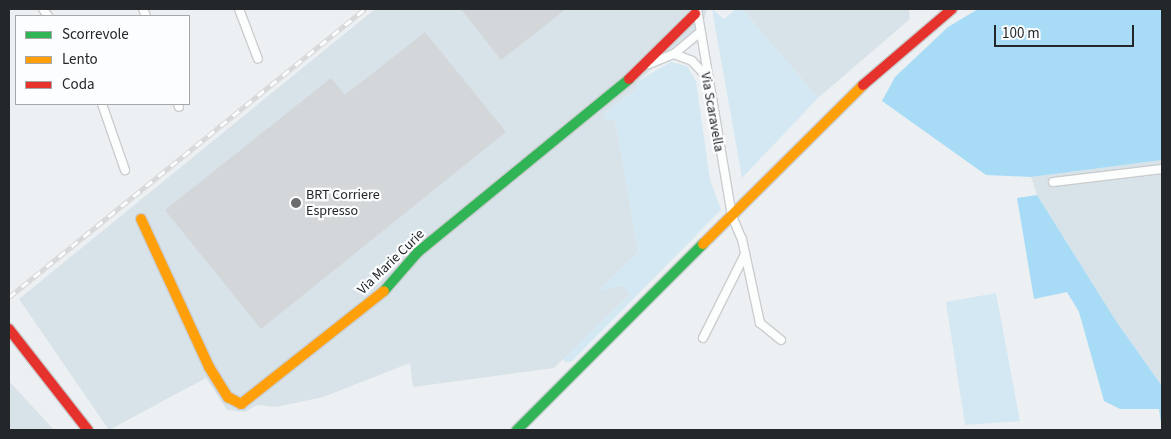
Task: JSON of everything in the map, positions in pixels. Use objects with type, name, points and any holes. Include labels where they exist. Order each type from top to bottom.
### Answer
[{"type":"street","points":[[239,9],[258,59]]},
{"type":"street","points":[[516,430],[892,57],[952,9]]},
{"type":"street","name":"Via Scaravella","points":[[697,11],[698,34],[732,216],[745,254],[760,323],[781,340]]},
{"type":"street","name":"Via Marie Curie","points":[[141,220],[209,367],[228,397],[241,404],[388,288],[436,237],[641,69],[697,11]]},
{"type":"street","points":[[641,69],[674,54],[698,34]]},
{"type":"street","points":[[674,54],[692,61],[706,76]]},
{"type":"street","points":[[102,105],[125,170]]},
{"type":"street","points":[[1053,182],[1162,169]]},
{"type":"street","points":[[703,338],[745,254]]},
{"type":"street","points":[[9,329],[88,430]]},
{"type":"shaded area","points":[[375,9],[707,9],[703,24],[638,81],[636,89],[604,114],[615,119],[638,252],[599,291],[623,285],[630,294],[554,368],[413,387],[410,363],[323,397],[276,407],[257,405],[245,412],[227,410],[206,378],[109,430],[19,299]]},
{"type":"shaded area","points":[[712,9],[724,19],[736,9],[742,9],[818,98],[742,178]]},
{"type":"shaded area","points":[[742,9],[909,9],[910,19],[818,98]]},
{"type":"shaded area","points":[[978,9],[1162,9],[1162,160],[1031,177],[986,175],[882,101],[895,77],[948,27]]},
{"type":"shaded area","points":[[671,62],[687,66],[696,81],[710,180],[721,210],[571,362],[566,362],[563,359],[630,294],[623,285],[598,292],[638,252],[615,119],[605,120],[604,114],[636,89],[638,81]]},
{"type":"shaded area","points":[[1162,160],[1162,386],[1116,321],[1037,195],[1031,177]]},
{"type":"shaded area","points":[[1037,195],[1116,321],[1162,386],[1162,430],[1159,409],[1120,409],[1104,401],[1079,312],[1067,292],[1034,299],[1017,198]]},
{"type":"shaded area","points":[[996,293],[1020,421],[965,425],[946,302]]},
{"type":"shaded area","points":[[9,381],[54,430],[9,430]]},
{"type":"building","points":[[461,9],[566,9],[501,60]]},
{"type":"building","name":"BRT Corriere Espresso","points":[[425,32],[506,132],[261,329],[165,210],[331,78],[345,95]]},
{"type":"railway","points":[[9,297],[365,9]]},
{"type":"traffic: fast","points":[[384,291],[418,252],[629,79]]},
{"type":"traffic: fast","points":[[517,430],[703,244]]},
{"type":"traffic: slow","points":[[703,244],[863,85]]},
{"type":"traffic: slow","points":[[141,219],[209,367],[228,397],[241,404],[384,291]]},
{"type":"traffic: jam","points":[[863,85],[952,9]]},
{"type":"traffic: jam","points":[[629,79],[695,14]]},
{"type":"traffic: jam","points":[[9,329],[88,430]]},
{"type":"place","name":"BRT Corriere Espresso","points":[[296,203]]}]
